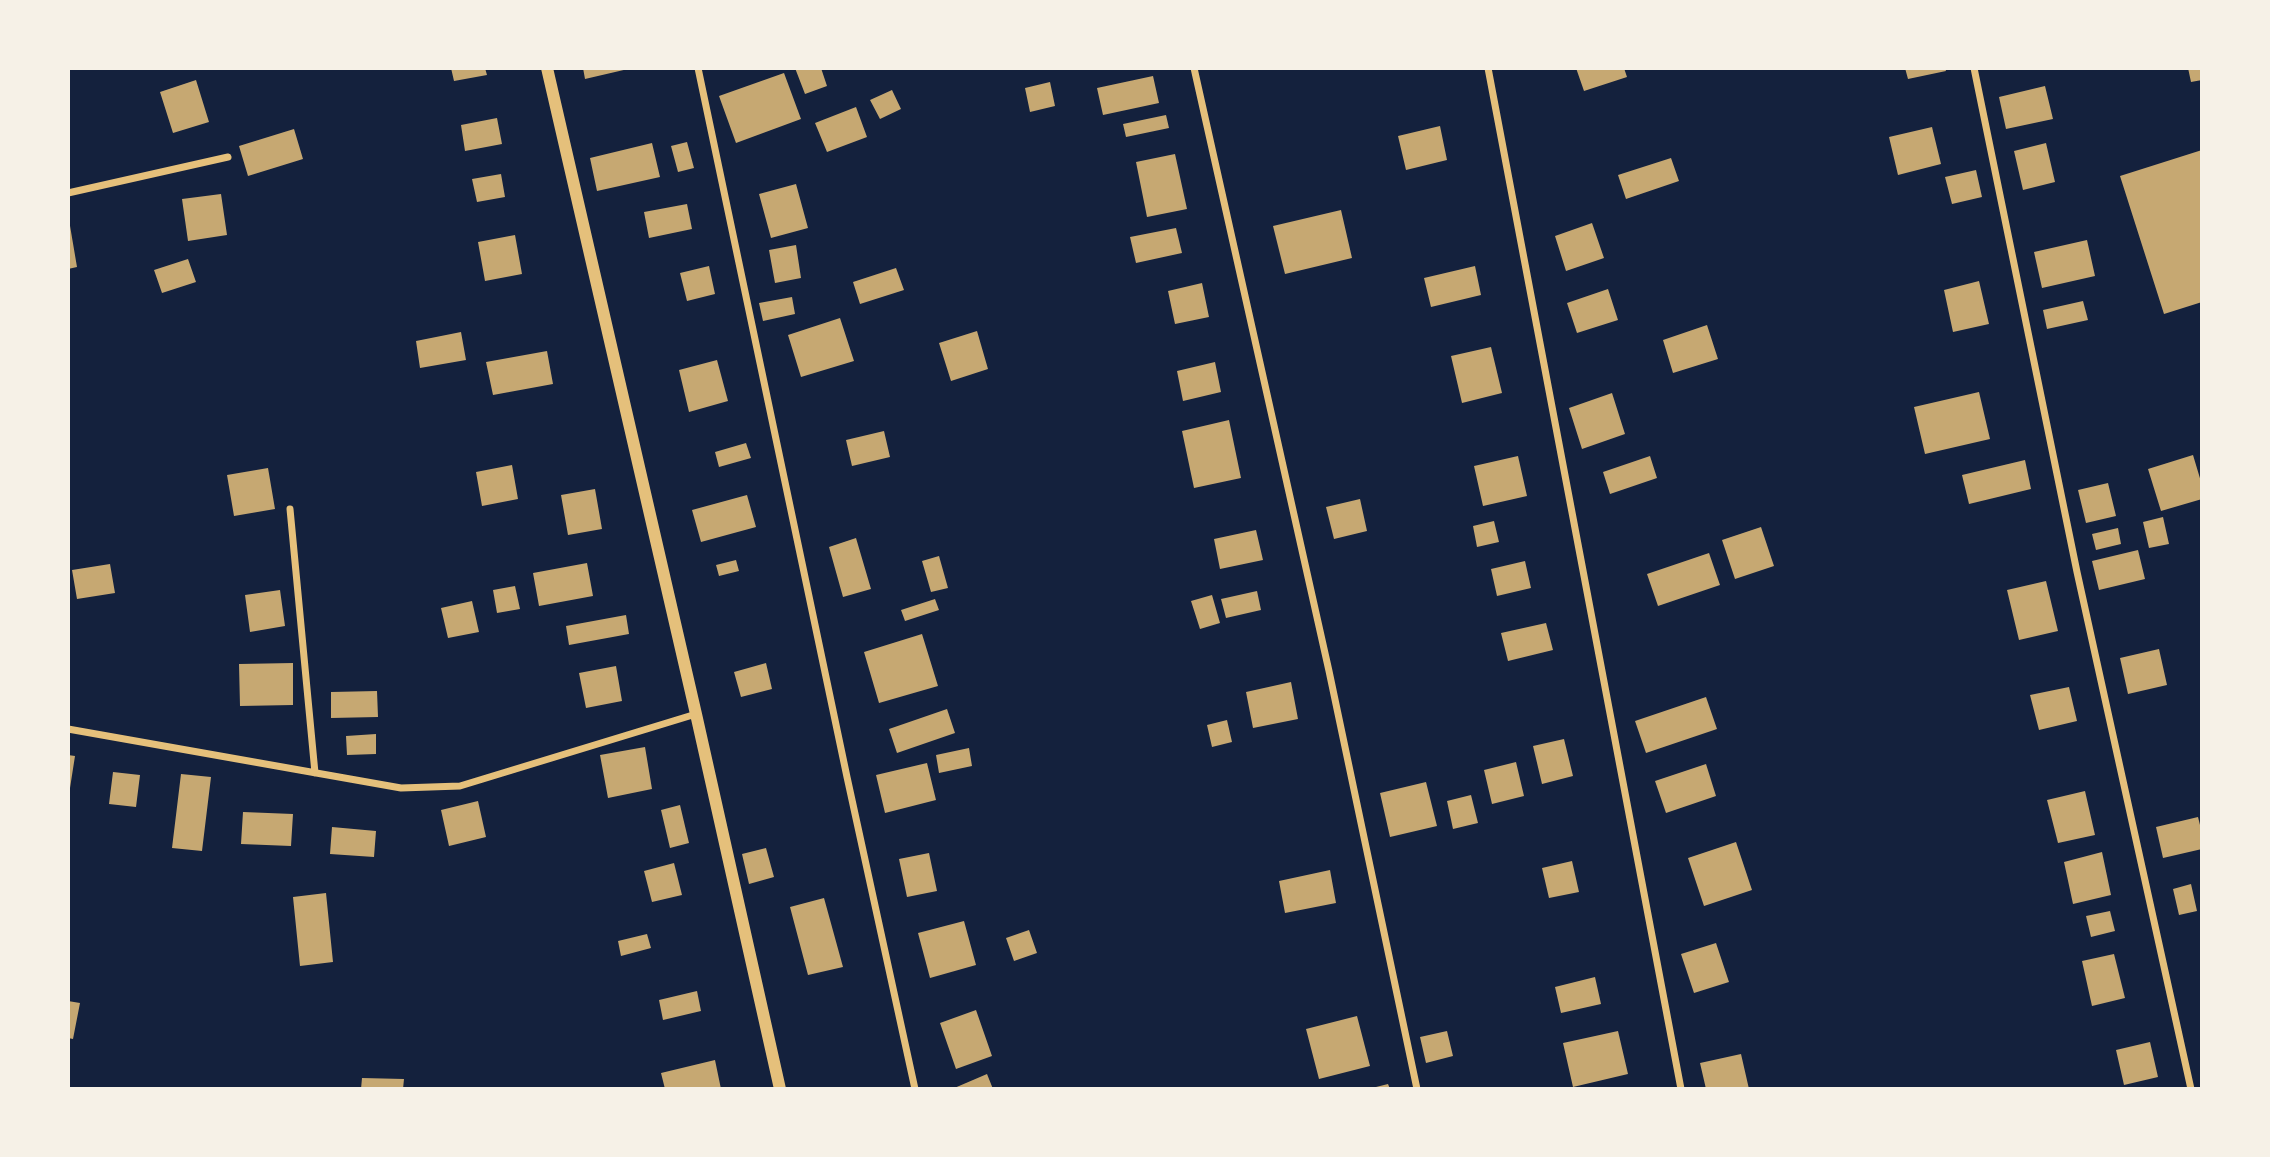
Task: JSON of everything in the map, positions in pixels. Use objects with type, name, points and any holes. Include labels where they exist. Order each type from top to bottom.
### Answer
[{"type":"street","points":[[547,68],[780,1089]]},
{"type":"street","points":[[698,68],[915,1089]]},
{"type":"street","points":[[1194,68],[1329,671],[1417,1089]]},
{"type":"street","points":[[1488,68],[1681,1089]]},
{"type":"street","points":[[1974,68],[2077,572],[2191,1089]]},
{"type":"street","points":[[68,193],[228,157]]},
{"type":"street","points":[[290,509],[315,773]]},
{"type":"street","points":[[68,729],[401,788],[460,786],[696,714]]},
{"type":"building","points":[[451,68],[485,68],[487,75],[454,81]]},
{"type":"building","points":[[583,68],[628,68],[628,69],[585,79]]},
{"type":"building","points":[[795,68],[821,68],[827,86],[805,94]]},
{"type":"building","points":[[1576,68],[1624,68],[1627,77],[1584,91]]},
{"type":"building","points":[[1905,68],[1945,68],[1946,71],[1908,79]]},
{"type":"building","points":[[2188,68],[2202,68],[2202,80],[2191,82]]},
{"type":"building","points":[[784,73],[801,119],[736,143],[719,96]]},
{"type":"building","points":[[1153,76],[1159,103],[1103,115],[1097,88]]},
{"type":"building","points":[[196,80],[209,122],[173,133],[160,92]]},
{"type":"building","points":[[1050,82],[1055,106],[1030,112],[1025,88]]},
{"type":"building","points":[[2045,86],[2053,119],[2006,129],[1999,97]]},
{"type":"building","points":[[892,90],[901,109],[880,119],[870,100]]},
{"type":"building","points":[[856,107],[867,137],[827,152],[815,123]]},
{"type":"building","points":[[1166,115],[1169,128],[1126,137],[1123,124]]},
{"type":"building","points":[[497,118],[502,144],[465,151],[461,125]]},
{"type":"building","points":[[1440,126],[1447,160],[1406,170],[1398,136]]},
{"type":"building","points":[[1932,127],[1941,164],[1898,175],[1889,137]]},
{"type":"building","points":[[294,129],[303,159],[248,176],[239,146]]},
{"type":"building","points":[[687,142],[694,168],[678,172],[671,146]]},
{"type":"building","points":[[652,143],[660,177],[597,191],[590,158]]},
{"type":"building","points":[[2046,143],[2055,182],[2023,190],[2014,151]]},
{"type":"building","points":[[2202,150],[2202,302],[2164,314],[2120,176]]},
{"type":"building","points":[[1175,154],[1187,209],[1147,217],[1136,162]]},
{"type":"building","points":[[1671,158],[1679,181],[1626,199],[1618,175]]},
{"type":"building","points":[[1976,170],[1982,197],[1952,204],[1945,177]]},
{"type":"building","points":[[501,174],[505,197],[477,202],[472,179]]},
{"type":"building","points":[[796,184],[808,228],[771,238],[759,194]]},
{"type":"building","points":[[221,194],[227,235],[188,241],[182,199]]},
{"type":"building","points":[[687,204],[692,229],[649,238],[644,212]]},
{"type":"building","points":[[1341,210],[1352,258],[1285,274],[1273,226]]},
{"type":"building","points":[[68,214],[77,267],[68,269]]},
{"type":"building","points":[[1592,223],[1604,258],[1566,271],[1555,236]]},
{"type":"building","points":[[1176,228],[1182,253],[1136,263],[1130,237]]},
{"type":"building","points":[[515,235],[522,274],[485,281],[478,242]]},
{"type":"building","points":[[2087,240],[2095,276],[2042,288],[2034,252]]},
{"type":"building","points":[[796,245],[801,278],[775,283],[769,250]]},
{"type":"building","points":[[188,259],[196,282],[162,293],[154,270]]},
{"type":"building","points":[[709,266],[715,294],[687,301],[680,273]]},
{"type":"building","points":[[1475,266],[1481,295],[1431,307],[1424,278]]},
{"type":"building","points":[[896,268],[904,290],[860,304],[853,282]]},
{"type":"building","points":[[1979,281],[1989,324],[1953,332],[1944,290]]},
{"type":"building","points":[[1202,283],[1209,317],[1175,324],[1168,291]]},
{"type":"building","points":[[1608,289],[1618,320],[1577,333],[1567,303]]},
{"type":"building","points":[[792,297],[795,314],[763,321],[759,303]]},
{"type":"building","points":[[2083,301],[2088,320],[2047,329],[2043,310]]},
{"type":"building","points":[[840,318],[854,361],[801,377],[788,335]]},
{"type":"building","points":[[1707,325],[1718,359],[1673,373],[1663,340]]},
{"type":"building","points":[[977,331],[988,369],[951,381],[939,343]]},
{"type":"building","points":[[461,332],[466,360],[420,368],[416,341]]},
{"type":"building","points":[[1491,347],[1502,393],[1462,403],[1451,356]]},
{"type":"building","points":[[547,351],[553,384],[493,395],[486,362]]},
{"type":"building","points":[[717,360],[728,401],[689,412],[679,370]]},
{"type":"building","points":[[1215,362],[1221,392],[1183,401],[1177,371]]},
{"type":"building","points":[[1979,392],[1990,439],[1925,454],[1914,407]]},
{"type":"building","points":[[1612,393],[1625,434],[1582,449],[1569,408]]},
{"type":"building","points":[[1229,420],[1241,478],[1194,488],[1182,431]]},
{"type":"building","points":[[884,431],[890,457],[852,466],[846,440]]},
{"type":"building","points":[[746,443],[751,458],[719,467],[715,452]]},
{"type":"building","points":[[2193,455],[2202,485],[2202,499],[2161,511],[2148,469]]},
{"type":"building","points":[[1518,456],[1527,496],[1483,506],[1474,466]]},
{"type":"building","points":[[1650,456],[1657,478],[1610,494],[1603,472]]},
{"type":"building","points":[[2025,460],[2031,489],[1969,504],[1962,475]]},
{"type":"building","points":[[512,465],[518,499],[482,506],[476,472]]},
{"type":"building","points":[[268,468],[275,509],[234,516],[227,475]]},
{"type":"building","points":[[2108,483],[2116,516],[2086,523],[2078,490]]},
{"type":"building","points":[[595,489],[602,529],[568,535],[561,495]]},
{"type":"building","points":[[747,495],[756,527],[701,542],[692,510]]},
{"type":"building","points":[[1360,499],[1367,531],[1334,539],[1326,507]]},
{"type":"building","points":[[2163,517],[2169,544],[2149,548],[2143,522]]},
{"type":"building","points":[[1494,521],[1499,542],[1477,547],[1473,526]]},
{"type":"building","points":[[1761,527],[1774,566],[1735,579],[1722,540]]},
{"type":"building","points":[[2118,528],[2121,544],[2096,550],[2092,534]]},
{"type":"building","points":[[1256,530],[1263,560],[1220,569],[1214,539]]},
{"type":"building","points":[[856,538],[871,589],[843,597],[829,547]]},
{"type":"building","points":[[2138,550],[2145,579],[2099,590],[2092,561]]},
{"type":"building","points":[[1709,553],[1720,585],[1658,606],[1647,574]]},
{"type":"building","points":[[939,556],[948,588],[931,592],[922,561]]},
{"type":"building","points":[[736,560],[739,571],[719,576],[716,565]]},
{"type":"building","points":[[1525,561],[1531,588],[1497,596],[1491,569]]},
{"type":"building","points":[[587,563],[593,596],[539,606],[533,573]]},
{"type":"building","points":[[110,564],[115,593],[77,599],[72,570]]},
{"type":"building","points":[[2046,581],[2058,631],[2019,640],[2007,590]]},
{"type":"building","points":[[515,586],[520,609],[497,613],[493,590]]},
{"type":"building","points":[[280,590],[285,626],[250,632],[245,595]]},
{"type":"building","points":[[1257,591],[1261,610],[1226,618],[1221,599]]},
{"type":"building","points":[[1212,595],[1220,623],[1200,629],[1191,601]]},
{"type":"building","points":[[935,599],[939,610],[905,621],[901,610]]},
{"type":"building","points":[[472,601],[479,632],[448,638],[441,608]]},
{"type":"building","points":[[626,615],[629,634],[569,645],[566,626]]},
{"type":"building","points":[[1546,623],[1553,650],[1508,661],[1501,633]]},
{"type":"building","points":[[922,634],[938,686],[879,703],[864,652]]},
{"type":"building","points":[[2159,649],[2167,685],[2128,694],[2120,658]]},
{"type":"building","points":[[293,663],[293,705],[240,706],[239,664]]},
{"type":"building","points":[[766,663],[772,689],[741,697],[734,672]]},
{"type":"building","points":[[616,666],[622,701],[586,708],[579,673]]},
{"type":"building","points":[[1291,682],[1298,719],[1253,728],[1246,692]]},
{"type":"building","points":[[2069,687],[2077,721],[2039,730],[2030,695]]},
{"type":"building","points":[[377,691],[378,717],[331,718],[331,692]]},
{"type":"building","points":[[1706,697],[1717,729],[1646,753],[1635,721]]},
{"type":"building","points":[[947,709],[955,733],[897,753],[889,729]]},
{"type":"building","points":[[1227,720],[1232,742],[1212,747],[1207,725]]},
{"type":"building","points":[[376,734],[376,754],[347,755],[346,736]]},
{"type":"building","points":[[1564,739],[1573,776],[1542,784],[1533,746]]},
{"type":"building","points":[[645,747],[652,789],[608,798],[600,755]]},
{"type":"building","points":[[969,748],[972,766],[939,773],[936,755]]},
{"type":"building","points":[[68,755],[75,756],[70,788],[68,788]]},
{"type":"building","points":[[1516,762],[1524,796],[1492,804],[1484,770]]},
{"type":"building","points":[[927,763],[936,800],[885,813],[876,775]]},
{"type":"building","points":[[1706,764],[1716,796],[1666,813],[1655,781]]},
{"type":"building","points":[[113,772],[140,775],[136,807],[109,804]]},
{"type":"building","points":[[181,774],[211,777],[202,851],[172,848]]},
{"type":"building","points":[[1426,782],[1437,826],[1390,837],[1380,793]]},
{"type":"building","points":[[2085,791],[2095,835],[2058,843],[2047,800]]},
{"type":"building","points":[[1471,795],[1478,823],[1453,829],[1447,801]]},
{"type":"building","points":[[478,801],[486,837],[449,846],[441,810]]},
{"type":"building","points":[[680,805],[689,843],[670,848],[661,810]]},
{"type":"building","points":[[243,812],[293,814],[291,846],[241,844]]},
{"type":"building","points":[[2198,817],[2202,849],[2163,858],[2156,827]]},
{"type":"building","points":[[332,827],[376,831],[374,857],[330,854]]},
{"type":"building","points":[[1736,842],[1752,890],[1704,906],[1688,858]]},
{"type":"building","points":[[766,848],[774,877],[749,884],[742,854]]},
{"type":"building","points":[[2102,852],[2111,895],[2073,904],[2064,862]]},
{"type":"building","points":[[929,853],[937,891],[907,897],[899,859]]},
{"type":"building","points":[[1572,861],[1579,892],[1549,898],[1542,868]]},
{"type":"building","points":[[674,863],[682,895],[652,902],[644,871]]},
{"type":"building","points":[[1330,870],[1336,903],[1285,913],[1279,881]]},
{"type":"building","points":[[2191,884],[2197,911],[2179,915],[2173,889]]},
{"type":"building","points":[[326,893],[333,962],[300,966],[293,897]]},
{"type":"building","points":[[824,898],[843,967],[808,975],[790,907]]},
{"type":"building","points":[[2110,911],[2115,931],[2091,937],[2086,916]]},
{"type":"building","points":[[964,921],[976,965],[930,978],[918,933]]},
{"type":"building","points":[[1029,930],[1037,953],[1014,961],[1006,938]]},
{"type":"building","points":[[647,934],[651,948],[621,956],[618,941]]},
{"type":"building","points":[[1716,943],[1729,982],[1694,993],[1681,954]]},
{"type":"building","points":[[2114,954],[2125,998],[2092,1006],[2082,961]]},
{"type":"building","points":[[1595,977],[1601,1004],[1561,1013],[1555,987]]},
{"type":"building","points":[[697,991],[701,1011],[663,1020],[659,1000]]},
{"type":"building","points":[[68,1001],[80,1003],[73,1039],[68,1038]]},
{"type":"building","points":[[976,1010],[992,1056],[956,1069],[940,1023]]},
{"type":"building","points":[[1357,1016],[1370,1066],[1319,1079],[1306,1029]]},
{"type":"building","points":[[1447,1031],[1453,1056],[1426,1063],[1420,1037]]},
{"type":"building","points":[[1618,1031],[1628,1074],[1573,1087],[1563,1043]]},
{"type":"building","points":[[2150,1042],[2158,1077],[2124,1085],[2116,1050]]},
{"type":"building","points":[[1741,1054],[1749,1089],[1706,1089],[1700,1063]]},
{"type":"building","points":[[715,1060],[721,1089],[665,1089],[661,1073]]},
{"type":"building","points":[[987,1074],[993,1089],[952,1089]]},
{"type":"building","points":[[362,1078],[404,1079],[403,1089],[361,1089]]},
{"type":"building","points":[[1388,1084],[1390,1089],[1372,1089],[1372,1088]]}]
